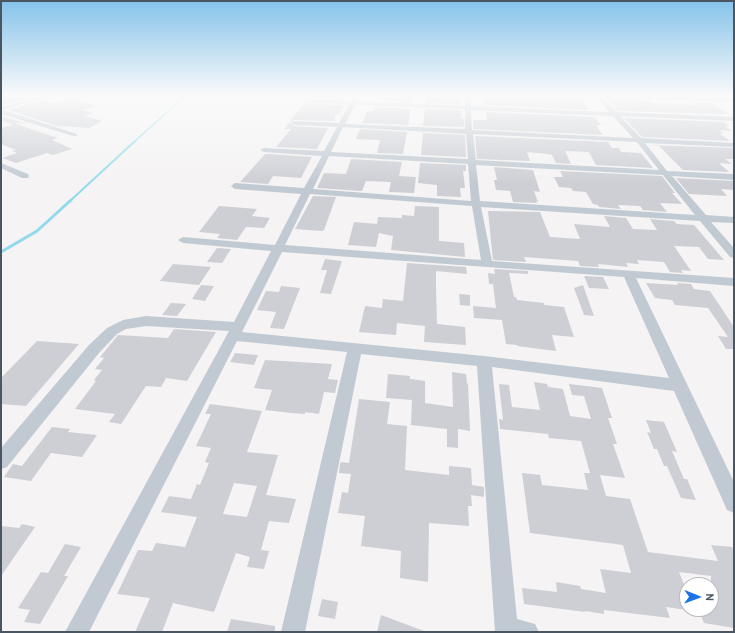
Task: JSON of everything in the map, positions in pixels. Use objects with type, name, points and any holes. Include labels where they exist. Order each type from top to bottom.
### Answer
[{"type":"street","points":[[44,126],[74,135]]},
{"type":"street","points":[[333,126],[734,145]]},
{"type":"street","points":[[76,632],[235,332],[340,126]]},
{"type":"street","points":[[469,126],[476,204],[487,264]]},
{"type":"street","points":[[626,126],[734,255]]},
{"type":"street","points":[[264,150],[734,177]]},
{"type":"street","points":[[1,166],[26,176]]},
{"type":"street","points":[[235,186],[476,204],[734,220]]},
{"type":"street","points":[[183,240],[734,282]]},
{"type":"street","points":[[629,275],[734,503]]},
{"type":"street","points":[[1,461],[94,349],[112,331],[123,325],[146,321],[355,348],[484,361],[679,385]]},
{"type":"street","points":[[293,632],[355,348]]},
{"type":"street","points":[[484,361],[514,631]]},
{"type":"building","points":[[11,126],[21,126],[58,138],[52,140],[72,149],[53,155],[47,153],[16,163],[2,158],[17,153],[12,151],[16,150],[1,144],[1,128]]},
{"type":"building","points":[[56,126],[94,126],[89,128]]},
{"type":"building","points":[[287,126],[328,128],[317,149],[276,147],[291,129],[284,129]]},
{"type":"building","points":[[423,126],[464,126],[464,127]]},
{"type":"building","points":[[473,126],[596,126],[603,135],[473,129]]},
{"type":"building","points":[[631,126],[728,126],[725,126],[732,131],[719,130],[723,133],[720,134],[730,141],[642,137]]},
{"type":"building","points":[[360,129],[407,132],[403,154],[377,153],[380,140],[356,139]]},
{"type":"building","points":[[423,133],[465,135],[466,157],[421,155]]},
{"type":"building","points":[[475,136],[608,142],[612,148],[619,148],[621,152],[641,153],[653,168],[596,165],[589,152],[565,151],[571,164],[556,163],[552,155],[527,152],[530,161],[477,159]]},
{"type":"building","points":[[648,145],[734,148],[734,159],[725,159],[732,164],[719,163],[729,172],[683,170],[659,146]]},
{"type":"building","points":[[265,154],[312,157],[301,178],[273,176],[268,184],[240,182]]},
{"type":"building","points":[[351,159],[402,162],[399,176],[416,177],[414,193],[389,192],[391,182],[366,181],[362,191],[317,188],[324,173],[346,174]]},
{"type":"building","points":[[420,163],[466,165],[466,171],[463,171],[465,188],[460,188],[461,197],[437,196],[437,185],[418,183]]},
{"type":"building","points":[[494,167],[533,170],[540,192],[534,191],[538,202],[513,202],[510,191],[496,190],[494,180],[497,180]]},
{"type":"building","points":[[560,171],[662,176],[675,193],[672,193],[682,204],[660,203],[667,212],[643,210],[640,206],[618,205],[621,209],[599,207],[598,205],[593,204],[586,192],[573,191],[571,188],[559,187],[554,177],[563,177]]},
{"type":"building","points":[[676,178],[734,181],[734,190],[721,189],[727,196],[689,194]]},
{"type":"building","points":[[313,196],[336,197],[324,230],[295,229]]},
{"type":"building","points":[[219,206],[257,209],[252,216],[270,218],[264,228],[246,227],[237,240],[217,238],[220,234],[199,232]]},
{"type":"building","points":[[415,206],[439,207],[439,241],[464,243],[465,257],[391,250],[393,236],[379,233],[376,247],[348,245],[354,222],[377,224],[378,217],[402,218],[402,215],[414,216]]},
{"type":"building","points":[[488,211],[540,212],[550,237],[580,239],[574,224],[610,227],[604,216],[626,218],[633,229],[657,230],[650,219],[674,221],[677,224],[694,225],[724,260],[708,259],[699,247],[674,246],[691,271],[681,270],[683,273],[670,272],[664,262],[637,260],[639,264],[626,263],[628,267],[598,264],[599,267],[580,266],[578,261],[524,257],[526,262],[493,260]]},
{"type":"building","points":[[217,248],[231,249],[222,263],[207,262]]},
{"type":"building","points":[[325,259],[342,261],[331,294],[320,293],[327,270],[321,270]]},
{"type":"building","points":[[407,263],[466,267],[467,274],[436,271],[436,290],[437,324],[465,327],[466,345],[424,342],[425,326],[397,323],[396,335],[359,332],[365,306],[382,308],[383,299],[403,301]]},
{"type":"building","points":[[173,264],[211,267],[199,285],[160,281]]},
{"type":"building","points":[[494,269],[528,271],[528,274],[509,273],[514,297],[516,297],[517,300],[564,307],[574,337],[552,335],[556,351],[506,344],[502,320],[474,318],[473,306],[496,308],[493,284],[489,284],[488,273],[495,274]]},
{"type":"building","points":[[584,276],[603,277],[609,289],[589,288]]},
{"type":"building","points":[[646,283],[678,285],[677,283],[691,284],[694,289],[710,291],[734,327],[734,349],[726,349],[718,336],[728,337],[708,308],[675,305],[672,300],[655,298]]},
{"type":"building","points":[[201,285],[214,286],[205,301],[192,299]]},
{"type":"building","points":[[583,285],[594,316],[584,315],[574,288]]},
{"type":"building","points":[[281,286],[300,288],[284,329],[270,328],[276,312],[257,310],[266,291],[279,292]]},
{"type":"building","points":[[459,294],[470,295],[470,306],[460,305]]},
{"type":"building","points":[[171,303],[186,304],[177,316],[162,315]]},
{"type":"building","points":[[174,329],[216,332],[187,381],[166,378],[161,387],[146,386],[121,424],[109,422],[115,414],[75,409],[96,381],[94,380],[102,370],[95,369],[104,358],[100,357],[118,335],[168,338]]},
{"type":"building","points":[[37,341],[79,344],[26,406],[1,404],[1,378]]},
{"type":"building","points":[[235,353],[258,355],[254,365],[230,362]]},
{"type":"building","points":[[265,360],[332,364],[328,379],[338,380],[335,393],[324,392],[319,414],[265,410],[272,390],[254,388]]},
{"type":"building","points":[[452,372],[466,374],[468,384],[470,431],[458,429],[458,448],[447,447],[447,429],[411,425],[412,400],[386,398],[388,374],[410,376],[410,379],[425,381],[425,403],[453,407]]},
{"type":"building","points":[[534,382],[547,384],[548,387],[563,389],[570,416],[591,419],[584,396],[572,395],[569,384],[602,388],[612,418],[608,418],[617,444],[613,444],[625,478],[600,475],[606,496],[630,499],[648,552],[718,561],[711,545],[732,547],[734,552],[734,628],[704,623],[701,617],[719,617],[719,577],[679,572],[681,577],[679,577],[679,609],[666,607],[670,618],[604,610],[604,614],[524,604],[522,588],[557,592],[556,582],[580,586],[581,589],[606,593],[600,569],[631,573],[623,545],[530,533],[522,473],[540,475],[542,485],[588,490],[584,473],[590,473],[581,441],[549,438],[548,434],[500,429],[499,419],[503,420],[499,384],[509,385],[512,407],[540,410]]},
{"type":"building","points":[[359,399],[390,402],[387,424],[407,426],[405,470],[449,475],[449,466],[471,468],[472,485],[484,487],[484,497],[471,495],[472,506],[468,506],[469,526],[429,523],[428,582],[400,578],[401,551],[361,546],[365,516],[338,513],[342,492],[348,493],[351,474],[339,473],[340,464],[341,462],[349,463]]},
{"type":"building","points":[[210,404],[262,411],[247,452],[278,455],[266,495],[296,499],[289,523],[269,521],[261,550],[269,551],[264,569],[247,567],[250,557],[236,553],[214,612],[173,603],[162,632],[135,632],[150,598],[117,594],[138,550],[152,551],[156,543],[185,547],[197,517],[161,512],[169,496],[191,499],[197,484],[200,485],[209,463],[205,462],[211,448],[196,446],[211,414],[205,414]],"holes":[[[234,483],[257,486],[247,517],[223,514]]]},
{"type":"building","points":[[646,420],[664,422],[677,452],[672,451],[684,479],[687,479],[696,500],[681,498],[667,466],[664,466],[657,449],[654,449],[647,432],[651,433]]},
{"type":"building","points":[[52,427],[70,429],[68,432],[97,435],[82,457],[51,453],[31,481],[4,477],[13,464],[22,466]]},
{"type":"building","points":[[22,524],[35,527],[1,576],[1,526],[19,528]]},
{"type":"building","points":[[65,544],[81,547],[64,576],[68,576],[40,624],[24,622],[30,610],[18,608],[41,572],[48,573]]},
{"type":"building","points":[[322,599],[338,602],[335,619],[318,616]]},
{"type":"building","points":[[381,615],[424,631],[424,632],[377,632]]},
{"type":"building","points":[[231,619],[275,626],[275,632],[227,632]]},
{"type":"waterway","points":[[134,142],[152,126]]},
{"type":"waterway","points":[[70,201],[135,141]]},
{"type":"waterway","points":[[1,252],[37,231],[71,200]]}]
